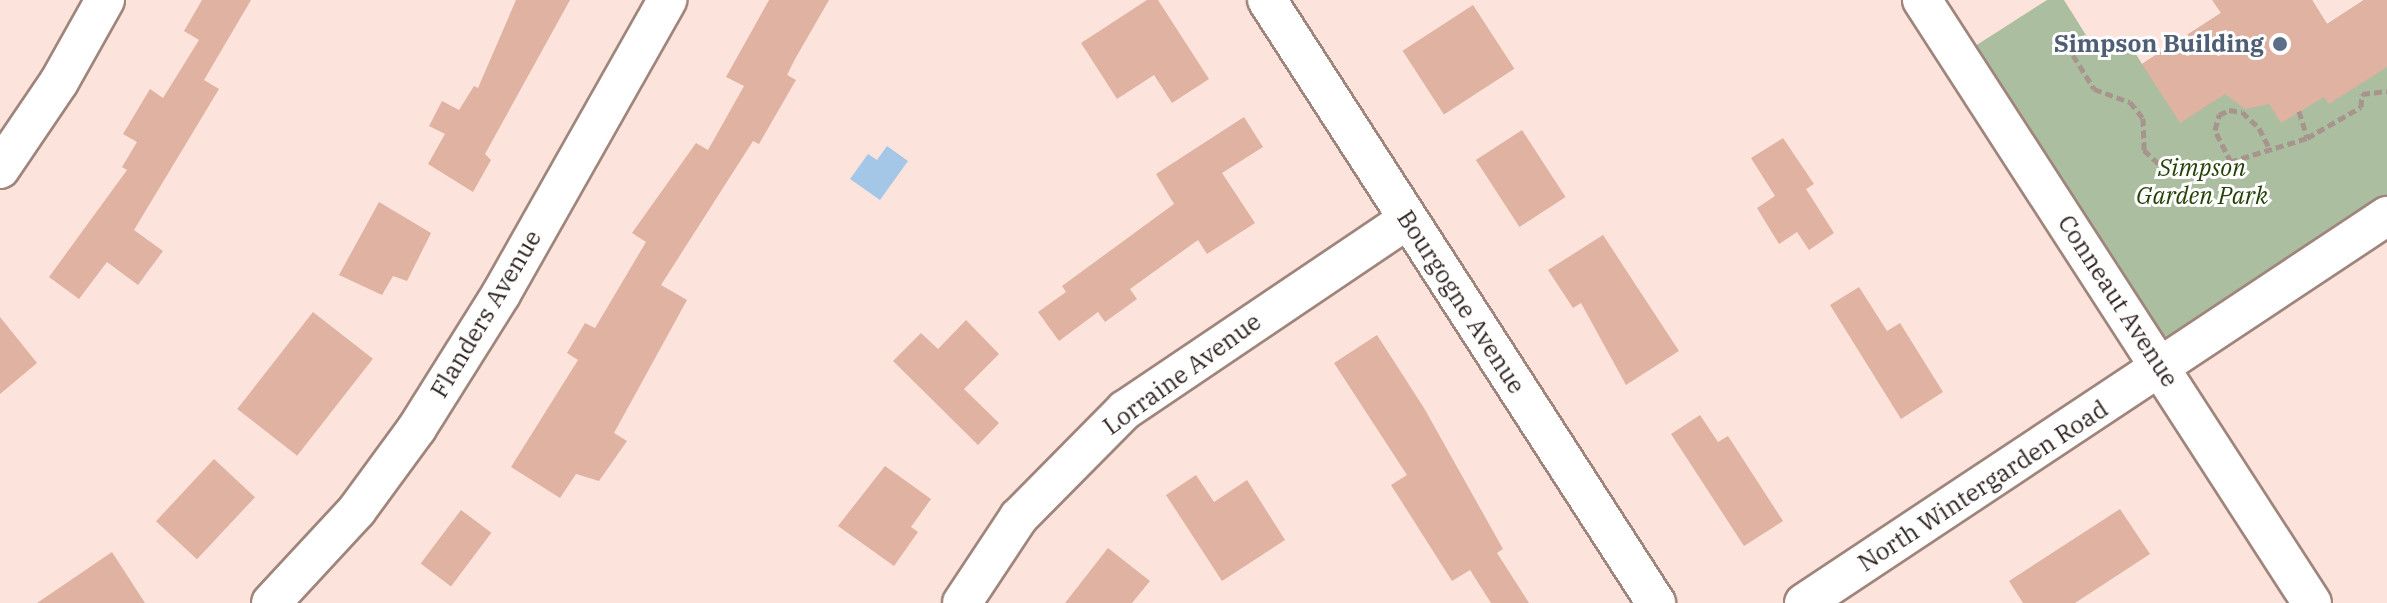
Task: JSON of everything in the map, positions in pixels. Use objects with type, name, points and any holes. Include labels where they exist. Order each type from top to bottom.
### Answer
[{"type":"street","points":[[0,169],[59,82],[105,0]]},
{"type":"street","name":"Flanders Avenue","points":[[271,603],[357,510],[417,428],[496,302],[667,0]]},
{"type":"street","name":"Bourgogne Avenue","points":[[1267,0],[1656,603]]},
{"type":"street","name":"Conneaut Avenue","points":[[1922,0],[2312,603]]},
{"type":"street","name":"North Wintergarden Road","points":[[1804,603],[2387,216]]},
{"type":"street","name":"Lorraine Avenue","points":[[962,603],[1019,517],[1125,410],[1408,219]]},
{"type":"path","points":[[2073,55],[2094,89],[2130,102],[2143,118],[2144,150],[2162,167],[2207,169],[2307,138],[2361,107],[2362,94],[2387,91]]},
{"type":"path","points":[[2231,162],[2215,130],[2219,115],[2229,110],[2242,112],[2259,128],[2270,150]]},
{"type":"path","points":[[2299,111],[2307,138]]},
{"type":"green space","name":"Simpson Garden Park","points":[[2047,0],[2064,0],[2101,59],[2128,41],[2142,64],[2238,2],[2312,0],[2327,24],[2364,0],[2387,0],[2387,216],[2162,368],[1958,57]]},
{"type":"water","points":[[887,146],[908,161],[880,200],[850,179],[868,154],[877,160]]},
{"type":"building","points":[[202,0],[251,0],[204,80],[219,89],[134,230],[163,251],[138,285],[107,262],[79,299],[49,277],[127,170],[122,167],[137,142],[123,134],[150,89],[163,98],[199,40],[184,31]]},
{"type":"building","points":[[516,0],[570,0],[485,154],[491,160],[473,192],[428,164],[445,134],[429,126],[442,101],[459,110],[474,86],[478,88]]},
{"type":"building","points":[[769,0],[829,0],[787,75],[796,80],[759,144],[753,141],[661,285],[687,300],[614,433],[627,441],[599,481],[576,474],[560,498],[511,467],[578,360],[567,353],[585,323],[595,328],[646,242],[632,233],[696,143],[708,150],[744,86],[726,77]]},
{"type":"building","points":[[1147,0],[1158,0],[1209,79],[1172,103],[1154,75],[1117,99],[1081,43]]},
{"type":"building","name":"Simpson Building","points":[[2212,0],[2312,0],[2327,24],[2364,0],[2387,0],[2387,67],[2329,104],[2324,97],[2281,123],[2269,104],[2245,109],[2225,94],[2180,123],[2142,64],[2221,13]]},
{"type":"building","points":[[1473,5],[1514,69],[1444,114],[1403,51]]},
{"type":"building","points":[[1244,117],[1263,147],[1222,173],[1255,223],[1207,254],[1198,240],[1130,289],[1137,299],[1105,322],[1098,312],[1059,341],[1038,312],[1066,292],[1062,286],[1174,204],[1156,174]]},
{"type":"building","points":[[1522,130],[1566,197],[1519,227],[1476,160]]},
{"type":"building","points":[[1783,138],[1814,184],[1806,189],[1834,233],[1809,250],[1797,232],[1779,244],[1757,208],[1775,196],[1751,158]]},
{"type":"building","points":[[379,202],[431,233],[407,281],[393,276],[382,295],[339,275]]},
{"type":"building","points":[[1603,235],[1679,351],[1626,385],[1581,303],[1573,308],[1548,270]]},
{"type":"building","points":[[1859,287],[1887,331],[1900,323],[1943,392],[1901,419],[1830,305]]},
{"type":"building","points":[[313,312],[373,359],[297,456],[237,409]]},
{"type":"building","points":[[0,317],[37,363],[0,394]]},
{"type":"building","points":[[966,320],[999,354],[964,389],[999,423],[978,445],[893,361],[921,333],[938,349]]},
{"type":"building","points":[[1377,335],[1424,408],[1503,549],[1497,553],[1529,603],[1491,603],[1470,570],[1452,581],[1391,485],[1407,475],[1334,363]]},
{"type":"building","points":[[1700,415],[1718,442],[1728,436],[1783,521],[1744,546],[1671,434]]},
{"type":"building","points":[[214,459],[255,497],[197,559],[156,521]]},
{"type":"building","points":[[885,466],[931,499],[911,527],[918,532],[894,566],[838,526]]},
{"type":"building","points":[[1196,475],[1214,502],[1247,480],[1285,540],[1222,581],[1166,495]]},
{"type":"building","points":[[2120,509],[2150,554],[2075,603],[2023,603],[2009,581]]},
{"type":"building","points":[[461,510],[491,533],[451,586],[421,564]]},
{"type":"building","points":[[1108,548],[1150,581],[1132,603],[1065,603]]},
{"type":"building","points":[[112,552],[145,603],[37,603]]},
{"type":"place","name":"Simpson Building","points":[[2280,44]]}]
